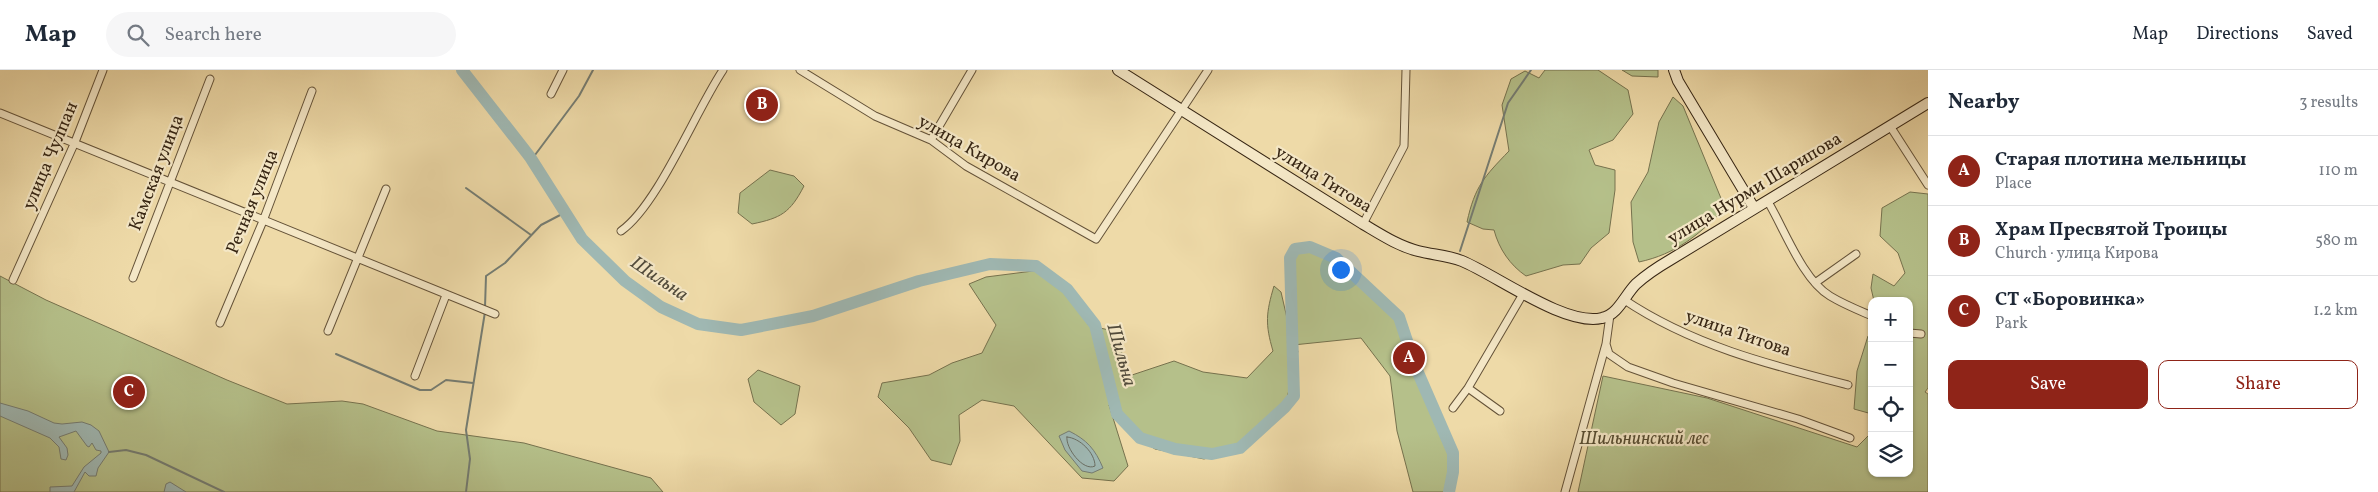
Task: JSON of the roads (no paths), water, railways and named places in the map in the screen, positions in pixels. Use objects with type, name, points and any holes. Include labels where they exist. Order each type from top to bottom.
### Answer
[{"type":"street","name":"улица Чулпан","points":[[13,280],[75,142],[103,70]]},
{"type":"street","points":[[552,94],[563,70]]},
{"type":"street","points":[[620,230],[630,224],[651,195],[722,70]]},
{"type":"street","name":"улица Кирова","points":[[800,70],[874,116],[931,140],[966,166],[1096,239],[1182,110]]},
{"type":"street","points":[[931,140],[972,70]]},
{"type":"street","name":"улица Титова","points":[[1118,70],[1363,224],[1400,245],[1418,251],[1442,254],[1464,262],[1523,294],[1569,314],[1600,319],[1610,315]]},
{"type":"street","points":[[1182,110],[1208,70]]},
{"type":"street","points":[[1363,224],[1404,146],[1406,70]]},
{"type":"street","points":[[1674,70],[1678,81],[1754,208]]},
{"type":"street","name":"Камская улица","points":[[133,278],[168,181],[210,79]]},
{"type":"street","name":"Речная улица","points":[[220,323],[263,221],[312,91]]},
{"type":"street","name":"улица Нурми Шарипова","points":[[1610,315],[1644,277],[1928,103]]},
{"type":"street","points":[[0,113],[495,314]]},
{"type":"street","points":[[1890,126],[1928,185]]},
{"type":"street","points":[[328,331],[386,189]]},
{"type":"street","points":[[1767,200],[1815,282],[1830,296],[1868,314]]},
{"type":"street","points":[[1815,282],[1856,254]]},
{"type":"street","points":[[1454,408],[1468,388],[1523,294]]},
{"type":"street","points":[[415,376],[446,295]]},
{"type":"street","name":"улица Титова","points":[[1623,299],[1647,316],[1675,330],[1762,363],[1848,385]]},
{"type":"street","points":[[1564,492],[1606,344],[1610,315]]},
{"type":"street","points":[[1913,333],[1921,334]]},
{"type":"street","points":[[1606,344],[1609,354],[1628,367],[1673,383],[1798,419],[1850,438]]},
{"type":"street","points":[[1468,388],[1500,411]]},
{"type":"water","points":[[0,403],[28,411],[54,423],[82,422],[91,425],[99,431],[109,452],[98,468],[96,476],[89,476],[85,472],[74,492],[50,492],[50,487],[72,486],[84,467],[101,451],[96,450],[92,443],[89,447],[87,446],[76,431],[59,437],[67,448],[68,455],[66,460],[61,459],[59,447],[50,438],[0,416]]},
{"type":"water","points":[[1069,431],[1090,446],[1103,468],[1092,473],[1082,471],[1065,450],[1059,436]]},
{"type":"water","points":[[170,482],[186,492],[164,492],[166,484]]},
{"type":"waterway","name":"Шильна","points":[[462,70],[530,157],[582,239],[625,281],[661,307],[698,324],[741,330],[813,316],[919,281],[990,264],[1036,266],[1067,289],[1095,325],[1117,414],[1140,438],[1175,449],[1212,454],[1240,448],[1285,407],[1294,396],[1290,258],[1295,249],[1310,247],[1336,258],[1399,317],[1416,368],[1453,453],[1453,472],[1449,492]]},
{"type":"waterway","points":[[532,159],[579,96],[593,70]]},
{"type":"waterway","points":[[1460,251],[1508,103],[1531,70]]},
{"type":"waterway","points":[[466,188],[531,235]]},
{"type":"waterway","points":[[485,307],[486,276],[505,263],[541,225],[564,213]]},
{"type":"waterway","points":[[466,492],[470,459],[466,430],[485,312]]},
{"type":"waterway","points":[[336,354],[420,390],[431,390],[446,380],[473,383]]},
{"type":"waterway","points":[[109,452],[126,450],[146,455],[224,492]]},
{"type":"place","name":"Храм Пресвятой Троицы","points":[[762,105]]},
{"type":"place","name":"Старая плотина мельницы","points":[[1409,358]]},
{"type":"place","name":"СТ «Боровинка»","points":[[129,392]]},
{"type":"park label","name":"Шильнинский лес","points":[[1644,439]]}]
